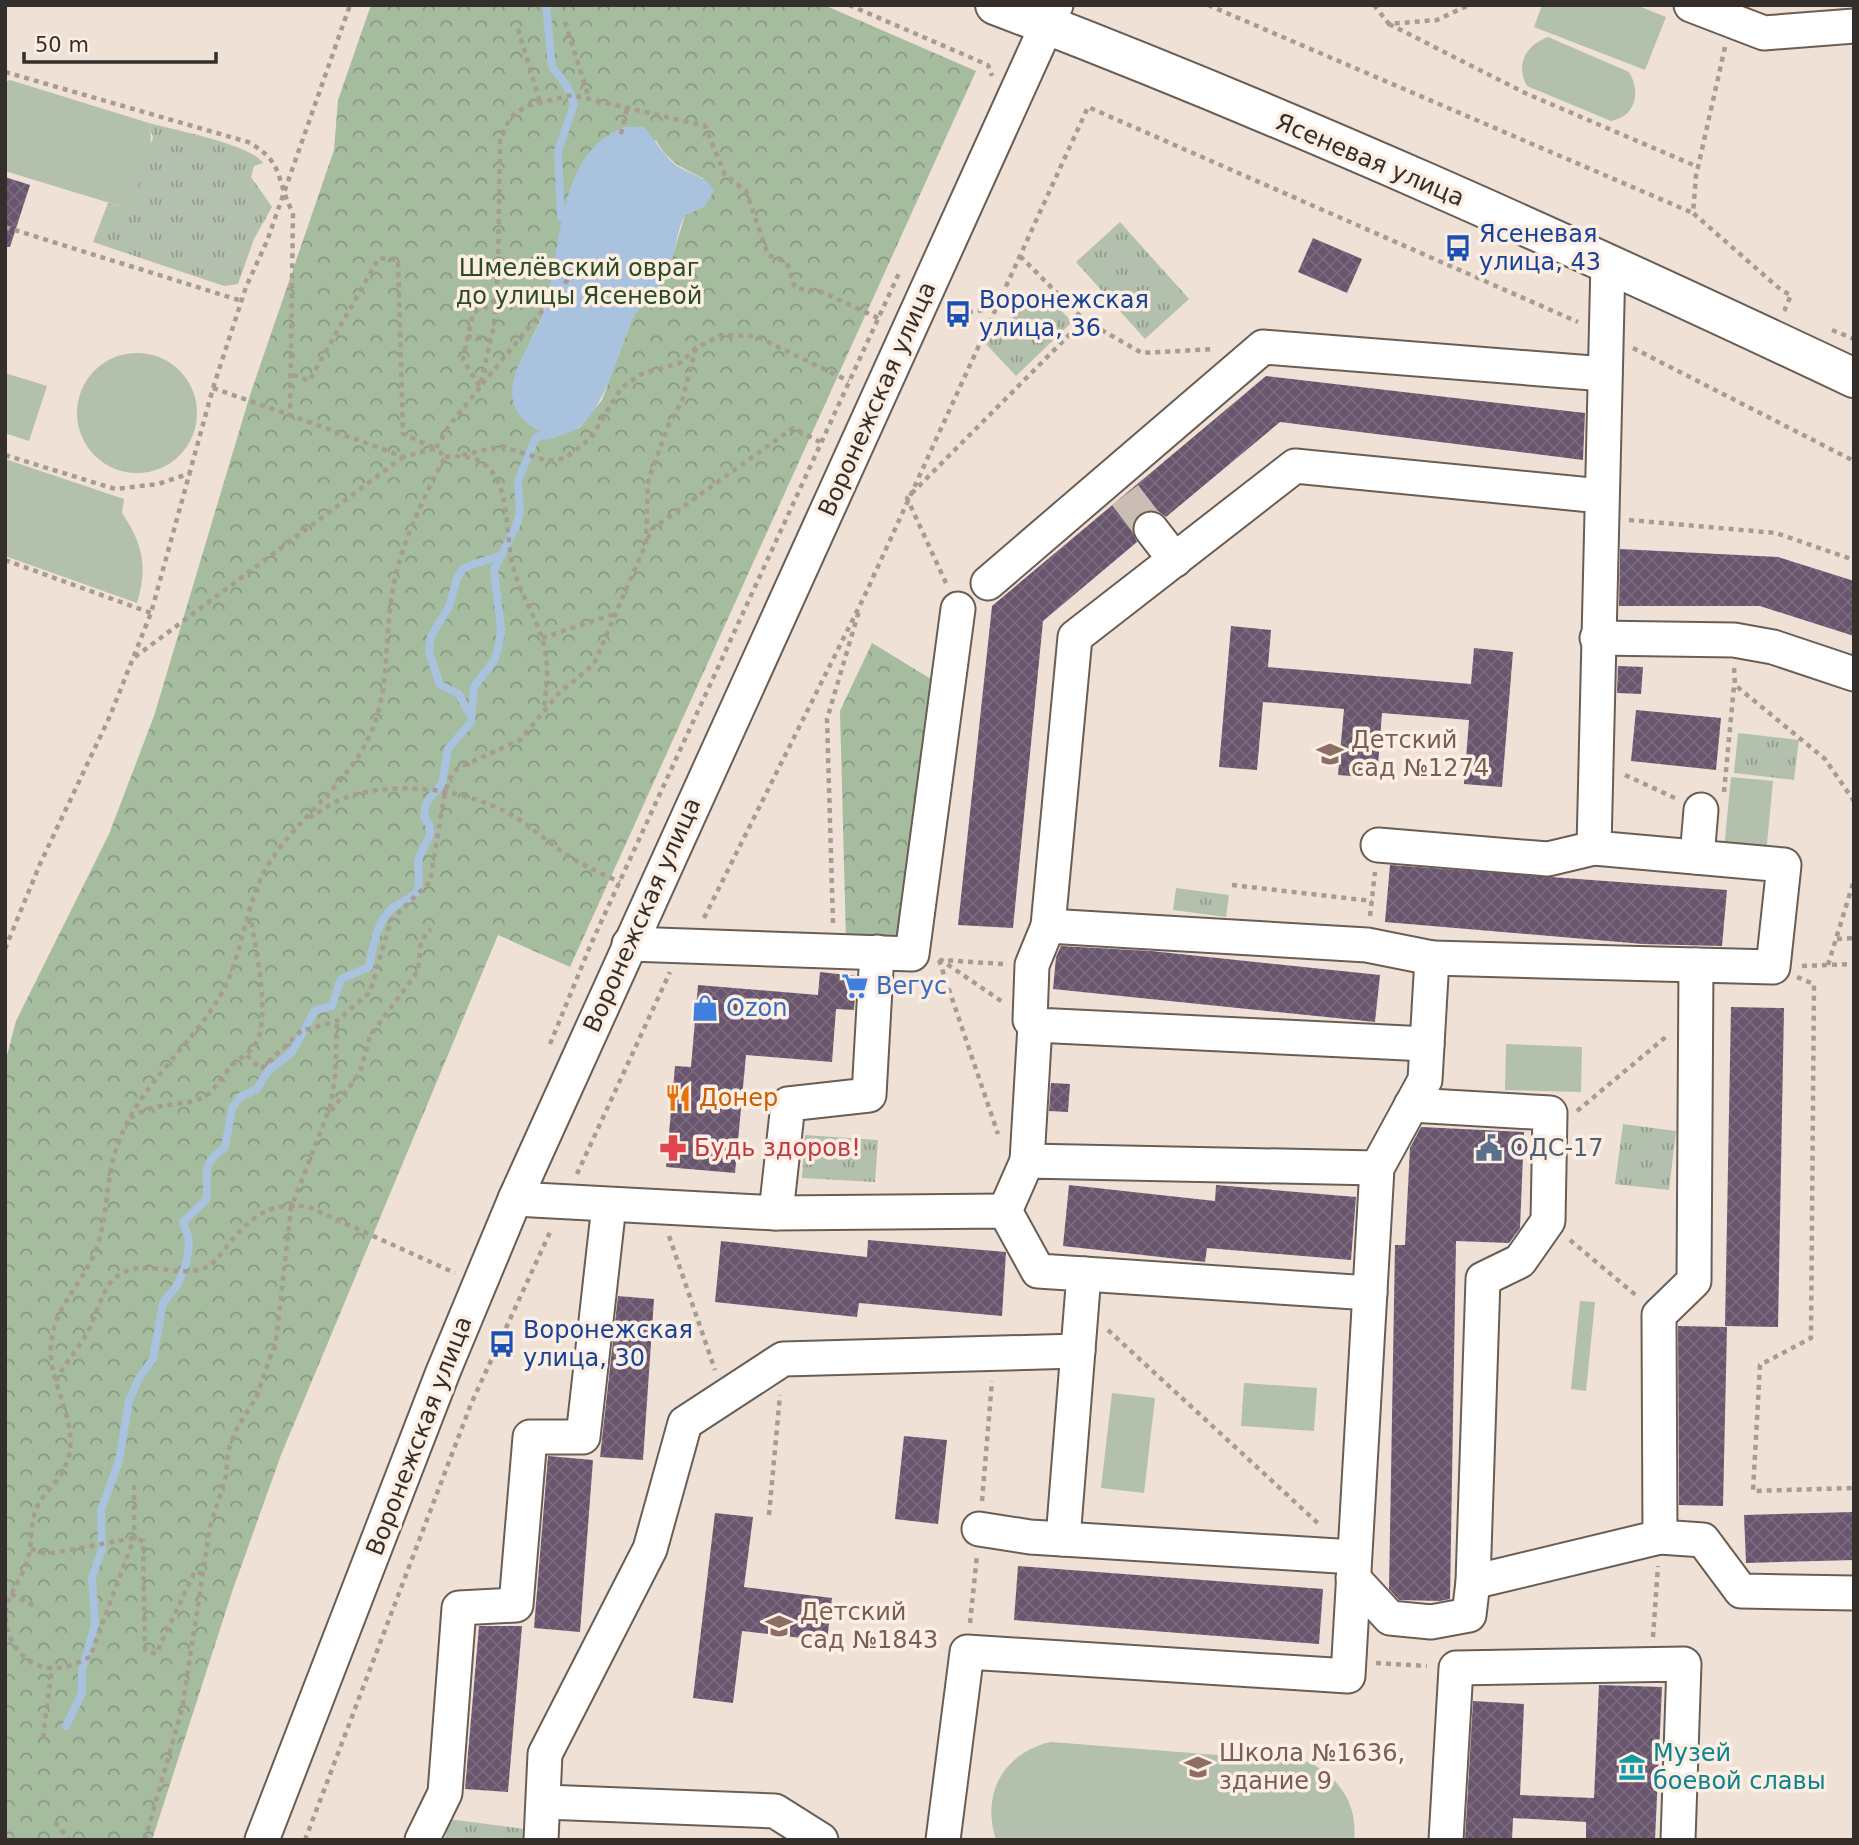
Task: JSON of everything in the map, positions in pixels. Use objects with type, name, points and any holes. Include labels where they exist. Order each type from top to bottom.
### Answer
[{"type":"main road","name":"Ясеневая улица","points":[[995,5],[1053,15],[1608,262],[1854,378]]},
{"type":"street","points":[[1691,5],[1764,33],[1854,26]]},
{"type":"street","name":"Воронежская улица","points":[[262,1840],[443,1372],[514,1199],[1053,15]]},
{"type":"street","points":[[1594,848],[1608,262]]},
{"type":"street","points":[[988,583],[1118,486],[1263,347],[1605,374]]},
{"type":"street","points":[[1006,1211],[1027,1161],[1033,1023],[1032,965],[1048,926],[1075,637],[1295,466],[1601,507]]},
{"type":"street","points":[[1152,529],[1175,560]]},
{"type":"street","points":[[629,944],[877,952],[926,957],[958,609]]},
{"type":"street","points":[[1597,638],[1734,640],[1773,647],[1854,674]]},
{"type":"street","points":[[1697,857],[1711,808]]},
{"type":"street","points":[[1048,926],[1367,945],[1433,958],[1773,967],[1784,865],[1594,848],[1548,859],[1378,845]]},
{"type":"street","points":[[776,1213],[788,1104],[869,1095],[877,952]]},
{"type":"street","points":[[943,1840],[967,1652],[1348,1676],[1377,1168],[1424,1080],[1433,958]]},
{"type":"street","points":[[1660,1537],[1659,1315],[1694,1281],[1696,965]]},
{"type":"street","points":[[1033,1023],[1427,1044]]},
{"type":"street","points":[[979,1529],[1354,1567],[1390,1618],[1431,1622],[1469,1615],[1473,1582],[1483,1279],[1520,1261],[1548,1221],[1552,1132],[1550,1113],[1411,1105]]},
{"type":"street","points":[[1027,1161],[1377,1168]]},
{"type":"street","points":[[514,1199],[776,1213],[1006,1211]]},
{"type":"street","points":[[422,1840],[445,1793],[459,1608],[516,1605],[530,1437],[583,1437],[609,1205]]},
{"type":"street","points":[[1006,1211],[1038,1271],[1083,1290],[1370,1293]]},
{"type":"street","points":[[1063,1539],[1083,1290]]},
{"type":"street","points":[[541,1840],[545,1754],[650,1549],[685,1423],[783,1359],[1078,1351]]},
{"type":"street","points":[[1473,1582],[1660,1537],[1703,1540],[1741,1591],[1854,1593]]},
{"type":"street","points":[[1446,1840],[1455,1668],[1651,1663],[1684,1664],[1678,1840]]},
{"type":"street","points":[[544,1802],[775,1811],[821,1840]]},
{"type":"path","points":[[5,949],[151,613],[213,388],[349,5]]},
{"type":"path","points":[[849,5],[988,65],[993,74]]},
{"type":"path","points":[[1208,5],[1693,213],[1781,290],[1791,295],[1785,309]]},
{"type":"path","points":[[1374,5],[1390,24],[1525,93],[1698,167]]},
{"type":"path","points":[[1390,24],[1437,20],[1469,5]]},
{"type":"path","points":[[565,22],[589,99]]},
{"type":"path","points":[[1693,213],[1698,167],[1730,22]]},
{"type":"path","points":[[518,29],[540,102]]},
{"type":"path","points":[[5,72],[248,142],[267,153],[276,165],[282,192],[293,213],[293,375],[290,415]]},
{"type":"path","points":[[480,387],[496,300],[500,139],[510,118],[526,106],[572,95],[705,127],[725,175],[746,191],[768,255],[787,263],[795,288],[822,292],[878,318]]},
{"type":"path","points":[[1088,107],[1606,334],[1854,461]]},
{"type":"path","points":[[621,134],[627,108]]},
{"type":"path","points":[[5,227],[242,301]]},
{"type":"path","points":[[1020,256],[1084,320],[1142,353],[1263,347]]},
{"type":"path","points":[[293,375],[309,381],[379,258],[398,260],[403,434],[436,448],[445,457]]},
{"type":"path","points":[[134,657],[404,457],[436,448],[449,426],[583,261]]},
{"type":"path","points":[[480,387],[463,359],[467,335],[472,313],[496,300]]},
{"type":"path","points":[[958,314],[996,308]]},
{"type":"path","points":[[958,609],[907,498],[1084,320]]},
{"type":"path","points":[[467,335],[490,340]]},
{"type":"path","points":[[445,457],[501,446],[548,461],[565,458],[591,438],[621,388],[641,374],[680,363],[696,348],[721,335],[755,336],[849,381]]},
{"type":"path","points":[[646,542],[648,481],[668,426],[682,401],[696,348]]},
{"type":"path","points":[[213,388],[404,457]]},
{"type":"path","points":[[247,1055],[261,1069],[301,1031],[337,1021],[370,992],[391,920],[430,882],[449,780],[458,768],[520,740],[559,693],[594,664],[652,529],[793,428],[820,442]]},
{"type":"path","points":[[5,455],[115,489],[158,484],[191,473]]},
{"type":"path","points":[[462,455],[489,470],[499,482],[510,522],[512,564],[519,588],[542,638],[547,659],[544,711]]},
{"type":"path","points":[[134,1485],[134,1538],[90,1657],[52,1668],[30,1661],[15,1647],[5,1623],[11,1594],[31,1549],[36,1508],[64,1469],[69,1455],[70,1427],[51,1361],[53,1332],[65,1301],[95,1253],[105,1225],[110,1168],[129,1118],[210,1012],[225,986],[267,867],[353,765],[375,722],[387,674],[395,576],[411,527],[445,457]]},
{"type":"path","points":[[1601,507],[1776,533],[1854,560]]},
{"type":"path","points":[[5,560],[151,613]]},
{"type":"path","points":[[833,951],[827,719],[864,597]]},
{"type":"path","points":[[542,638],[617,613]]},
{"type":"path","points":[[1595,762],[1711,808],[1735,685],[1734,640]]},
{"type":"path","points":[[1735,685],[1825,760],[1854,800]]},
{"type":"path","points":[[306,820],[346,797],[379,790],[412,788],[445,792],[512,816],[567,855],[620,882]]},
{"type":"path","points":[[1367,945],[1378,845]]},
{"type":"path","points":[[1828,965],[1854,880]]},
{"type":"path","points":[[1232,886],[1372,901]]},
{"type":"path","points":[[129,1118],[151,1106],[198,1100],[211,1093],[226,1071],[247,1055],[256,1043],[264,1016],[250,913]]},
{"type":"path","points":[[328,1114],[360,1073],[370,1037],[418,971],[421,941],[431,929]]},
{"type":"path","points":[[1837,939],[1854,938]]},
{"type":"path","points":[[926,957],[1032,965]]},
{"type":"path","points":[[926,957],[1033,1023]]},
{"type":"path","points":[[926,957],[999,1137]]},
{"type":"path","points":[[1773,967],[1854,964]]},
{"type":"path","points":[[1773,967],[1814,984],[1811,1338],[1760,1365],[1753,1491],[1854,1488]]},
{"type":"path","points":[[1552,1132],[1697,1010]]},
{"type":"path","points":[[145,1840],[182,1709],[209,1527],[226,1476],[228,1451],[237,1427],[256,1398],[276,1341],[293,1205],[328,1114],[335,1079],[337,1021]]},
{"type":"path","points":[[56,1382],[89,1329],[110,1283],[121,1273],[136,1269],[191,1272],[209,1265],[251,1218],[268,1209],[293,1205],[323,1213],[454,1273]]},
{"type":"path","points":[[659,1208],[725,1397]]},
{"type":"path","points":[[1548,1221],[1659,1315]]},
{"type":"path","points":[[1083,1290],[1354,1567]]},
{"type":"path","points":[[769,1515],[783,1359]]},
{"type":"path","points":[[1651,1663],[1660,1537]]},
{"type":"path","points":[[31,1549],[47,1554],[134,1538],[144,1541],[145,1650],[156,1654],[195,1571],[202,1574]]},
{"type":"path","points":[[11,1594],[38,1608]]},
{"type":"path","points":[[1349,1662],[1455,1668]]},
{"type":"path","points":[[43,1738],[52,1668]]},
{"type":"path","points":[[55,1822],[69,1840]]},
{"type":"green space","name":"Шмелёвский овраг до улицы Ясеневой","points":[[371,5],[824,5],[976,71],[570,967],[498,935],[281,1455],[233,1589],[152,1840],[5,1840],[5,1063],[16,1021],[109,834],[154,716],[250,395],[334,150],[338,100]],"holes":[[[656,140],[675,163],[703,178],[705,206],[685,215],[671,261],[632,319],[602,400],[580,427],[564,434],[519,366],[542,317],[552,279]]]},
{"type":"green space","points":[[1542,5],[1636,5],[1666,17],[1645,70],[1534,27]]},
{"type":"green space","points":[[1548,37],[1629,72],[1635,87],[1631,109],[1611,121],[1527,86],[1522,70],[1525,56],[1540,40]]},
{"type":"green space","points":[[10,80],[149,123],[151,144],[146,168],[136,190],[123,207],[5,171],[5,82]]},
{"type":"green space","points":[[149,123],[228,144],[256,156],[263,163],[254,166],[251,177],[272,207],[254,239],[238,284],[224,286],[93,242],[108,203],[123,207],[153,138]]},
{"type":"green space","points":[[1120,222],[1189,299],[1145,339],[1076,262]]},
{"type":"green space","points":[[1042,290],[1072,322],[1016,376],[985,343]]},
{"type":"green space","points":[[137,353],[160,358],[179,371],[192,390],[197,413],[192,436],[179,455],[160,468],[137,473],[114,468],[95,455],[82,436],[77,413],[82,390],[95,371],[114,358]]},
{"type":"green space","points":[[5,373],[47,386],[29,441],[5,433]]},
{"type":"green space","points":[[5,459],[124,499],[122,513],[135,535],[142,556],[142,578],[137,603],[5,556]]},
{"type":"green space","points":[[872,643],[931,679],[901,943],[846,940],[840,711]]},
{"type":"green space","points":[[1738,733],[1799,740],[1794,780],[1734,773]]},
{"type":"green space","points":[[1731,777],[1773,781],[1766,854],[1724,849]]},
{"type":"green space","points":[[1176,888],[1229,895],[1226,917],[1173,910]]},
{"type":"green space","points":[[1506,1044],[1582,1047],[1581,1092],[1505,1090]]},
{"type":"green space","points":[[1623,1124],[1676,1131],[1669,1190],[1615,1184]]},
{"type":"green space","points":[[805,1135],[878,1140],[875,1182],[802,1178]]},
{"type":"green space","points":[[1580,1301],[1595,1302],[1586,1391],[1571,1389]]},
{"type":"green space","points":[[1244,1383],[1317,1388],[1314,1431],[1241,1426]]},
{"type":"green space","points":[[1112,1393],[1155,1398],[1144,1493],[1101,1488]]},
{"type":"green space","points":[[1051,1742],[1308,1762],[1329,1775],[1344,1793],[1353,1815],[1354,1840],[996,1840],[992,1807],[1000,1778],[1020,1755]]},
{"type":"green space","points":[[448,1819],[525,1829],[524,1840],[445,1840]]},
{"type":"water","points":[[625,127],[644,127],[672,162],[702,178],[714,191],[705,206],[685,215],[666,276],[634,316],[609,382],[598,403],[585,421],[570,433],[552,435],[531,426],[517,412],[513,401],[514,380],[542,317],[564,209],[572,183],[584,159],[601,140]]},
{"type":"building","points":[[5,177],[30,185],[10,247],[5,247]]},
{"type":"building","points":[[1313,238],[1362,259],[1347,293],[1298,272]]},
{"type":"building","points":[[1266,376],[1585,413],[1583,460],[1280,422],[1166,517],[1158,511],[1140,513],[1134,521],[1132,531],[1137,542],[1043,621],[1013,928],[958,925],[992,606]]},
{"type":"building","points":[[1620,549],[1778,557],[1854,581],[1854,636],[1760,606],[1619,606]]},
{"type":"building","points":[[1231,626],[1271,630],[1268,667],[1471,684],[1474,648],[1513,652],[1502,787],[1464,784],[1469,720],[1382,713],[1377,778],[1338,775],[1344,709],[1263,702],[1257,770],[1219,767]]},
{"type":"building","points":[[1618,666],[1643,667],[1641,694],[1617,693]]},
{"type":"building","points":[[1636,710],[1721,718],[1716,770],[1631,761]]},
{"type":"building","points":[[1390,865],[1727,890],[1722,946],[1643,944],[1385,922]]},
{"type":"building","points":[[1061,946],[1151,951],[1380,975],[1375,1022],[1053,989],[1056,957]]},
{"type":"building","points":[[820,972],[856,976],[854,1010],[836,1009],[832,1062],[746,1055],[735,1173],[666,1167],[675,1066],[691,1067],[698,985],[818,995]]},
{"type":"building","points":[[1731,1007],[1784,1008],[1778,1327],[1725,1326]]},
{"type":"building","points":[[1051,1083],[1070,1084],[1068,1112],[1049,1111]]},
{"type":"building","points":[[1421,1127],[1524,1132],[1520,1228],[1509,1243],[1456,1241],[1450,1599],[1440,1601],[1399,1600],[1389,1589],[1395,1245],[1405,1245],[1410,1148]]},
{"type":"building","points":[[1069,1185],[1215,1201],[1216,1185],[1356,1197],[1351,1260],[1207,1248],[1205,1262],[1063,1246]]},
{"type":"building","points":[[868,1240],[1006,1252],[1002,1316],[859,1303],[857,1317],[715,1302],[721,1241],[867,1257]]},
{"type":"building","points":[[618,1296],[654,1299],[643,1460],[600,1457]]},
{"type":"building","points":[[1678,1326],[1727,1327],[1723,1506],[1679,1505]]},
{"type":"building","points":[[904,1436],[947,1440],[938,1524],[895,1519]]},
{"type":"building","points":[[548,1456],[593,1460],[580,1632],[534,1628]]},
{"type":"building","points":[[1854,1512],[1854,1560],[1746,1563],[1744,1515]]},
{"type":"building","points":[[715,1513],[753,1517],[744,1587],[832,1598],[827,1641],[742,1631],[733,1703],[693,1698]]},
{"type":"building","points":[[1018,1566],[1323,1589],[1319,1644],[1014,1620]]},
{"type":"building","points":[[479,1626],[522,1626],[508,1792],[465,1789]]},
{"type":"building","points":[[1599,1685],[1662,1687],[1655,1840],[1586,1840],[1586,1822],[1513,1818],[1512,1840],[1465,1840],[1473,1701],[1524,1704],[1520,1795],[1594,1798]]},
{"type":"waterway","points":[[546,5],[552,67],[567,86],[574,104],[558,151],[561,217]]},
{"type":"waterway","points":[[66,1726],[82,1693],[82,1670],[95,1624],[92,1577],[102,1549],[101,1510],[119,1461],[129,1401],[139,1378],[153,1359],[163,1303],[178,1284],[187,1261],[189,1240],[183,1222],[206,1200],[208,1165],[225,1147],[232,1108],[240,1097],[257,1089],[268,1071],[292,1052],[315,1010],[332,1006],[341,979],[369,967],[376,935],[383,919],[394,907],[417,892],[419,858],[430,835],[429,824],[424,817],[426,803],[442,784],[448,749],[471,722],[474,687],[495,659],[499,644],[501,629],[494,570],[520,513],[518,481],[536,437],[554,434]]},
{"type":"waterway","points":[[468,712],[459,694],[440,685],[429,652],[431,636],[449,607],[457,578],[463,569],[500,556]]},
{"type":"tunnel","points":[[1125,495],[1151,529]]},
{"type":"place","name":"Ясеневая улица, 43","points":[[1458,248]]},
{"type":"place","name":"Воронежская улица, 36","points":[[958,314]]},
{"type":"place","name":"Детский сад №1274","points":[[1330,754]]},
{"type":"place","name":"Вегус","points":[[855,986]]},
{"type":"place","name":"Ozon","points":[[705,1008]]},
{"type":"place","name":"Донер","points":[[678,1098]]},
{"type":"place","name":"Будь здоров!","points":[[673,1148]]},
{"type":"place","name":"ОДС-17","points":[[1489,1148]]},
{"type":"place","name":"Воронежская улица, 30","points":[[502,1344]]},
{"type":"place","name":"Детский сад №1843","points":[[779,1626]]},
{"type":"place","name":"Школа №1636, здание 9","points":[[1198,1767]]},
{"type":"place","name":"Музей боевой славы","points":[[1632,1767]]}]
